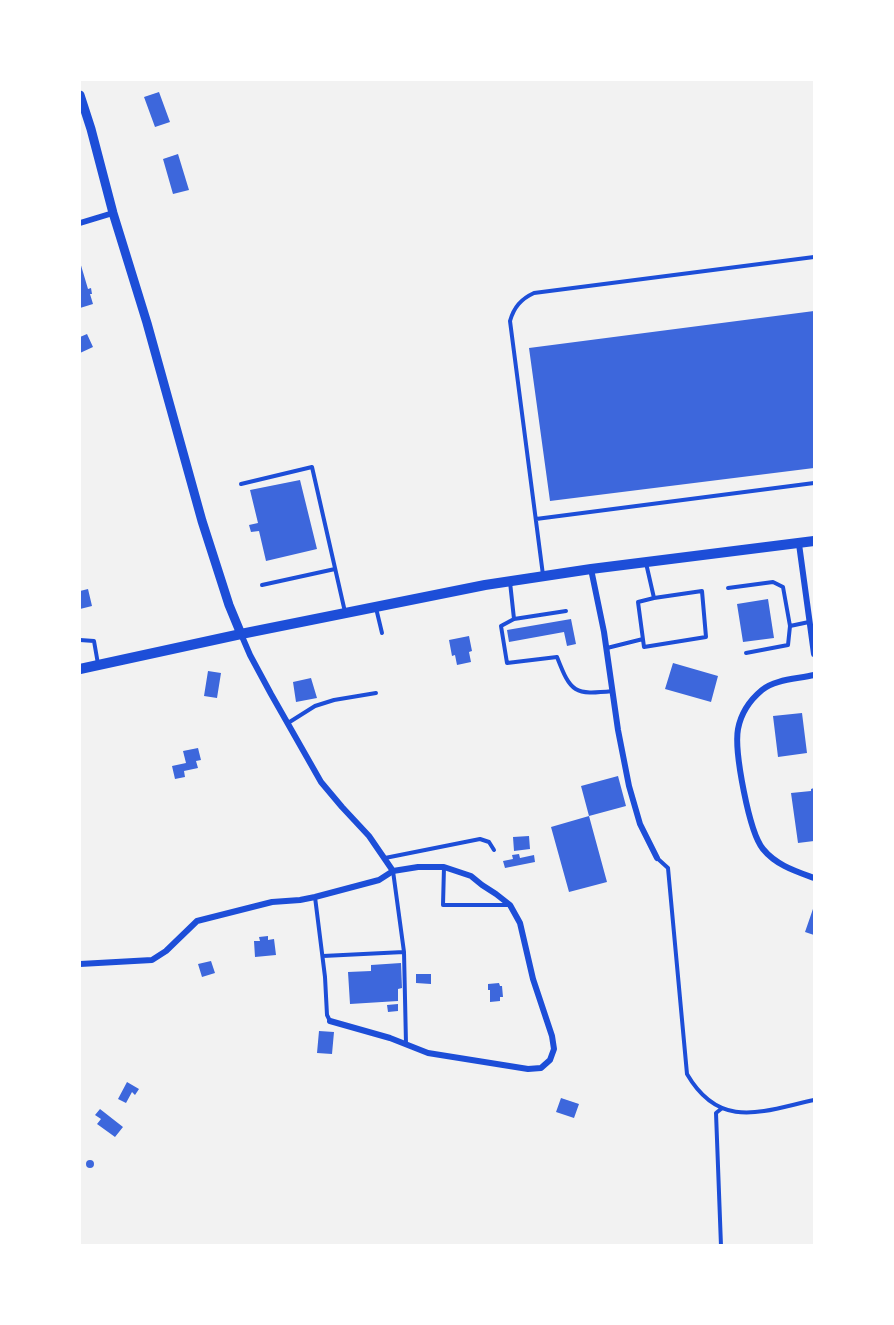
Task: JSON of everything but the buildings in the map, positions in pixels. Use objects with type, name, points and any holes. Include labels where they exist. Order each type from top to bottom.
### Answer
[{"type":"main road","points":[[80,669],[457,590],[591,569],[814,541]]},
{"type":"street","points":[[80,95],[208,542],[229,605],[250,655],[321,782],[369,836],[393,871]]},
{"type":"street","points":[[80,223],[113,213]]},
{"type":"street","points":[[798,544],[814,654]]},
{"type":"street","points":[[591,569],[629,786],[640,824],[657,858]]},
{"type":"street","points":[[814,675],[778,682],[764,688],[743,712],[737,741],[750,821],[761,847],[779,864],[814,878]]},
{"type":"street","points":[[80,964],[152,960],[166,951],[197,921],[272,902],[315,897],[379,880],[393,871],[418,867],[444,867],[471,876],[510,905],[520,922],[533,980],[552,1036],[554,1049],[550,1060],[541,1068],[528,1069],[428,1053],[390,1038],[330,1021]]},
{"type":"lane","points":[[543,576],[510,321],[516,306],[534,293],[814,257]]},
{"type":"lane","points":[[241,484],[312,467],[345,612]]},
{"type":"lane","points":[[536,519],[814,483]]},
{"type":"lane","points":[[646,563],[654,598]]},
{"type":"lane","points":[[262,585],[335,569]]},
{"type":"lane","points":[[510,581],[514,619]]},
{"type":"lane","points":[[728,588],[773,582],[783,587],[790,626],[788,645],[746,653]]},
{"type":"lane","points":[[702,591],[706,637],[644,647],[638,602],[654,598],[702,591]]},
{"type":"lane","points":[[376,606],[381,633]]},
{"type":"lane","points":[[566,611],[514,619],[501,626],[507,663],[557,657],[571,687],[580,692],[613,691]]},
{"type":"lane","points":[[790,626],[810,622]]},
{"type":"lane","points":[[606,648],[643,639]]},
{"type":"lane","points":[[80,640],[94,641],[98,665]]},
{"type":"lane","points":[[288,723],[315,706],[334,700],[376,693]]},
{"type":"lane","points":[[385,858],[480,840],[489,842],[495,850]]},
{"type":"lane","points":[[657,858],[668,868],[687,1074],[693,1084],[708,1100],[721,1109],[735,1113],[753,1114],[814,1100]]},
{"type":"lane","points":[[444,867],[443,905],[510,905]]},
{"type":"lane","points":[[393,871],[404,952],[406,1045]]},
{"type":"lane","points":[[315,897],[323,956],[327,1015],[330,1021]]},
{"type":"lane","points":[[323,956],[404,952]]},
{"type":"lane","points":[[721,1109],[716,1113],[721,1245]]}]
